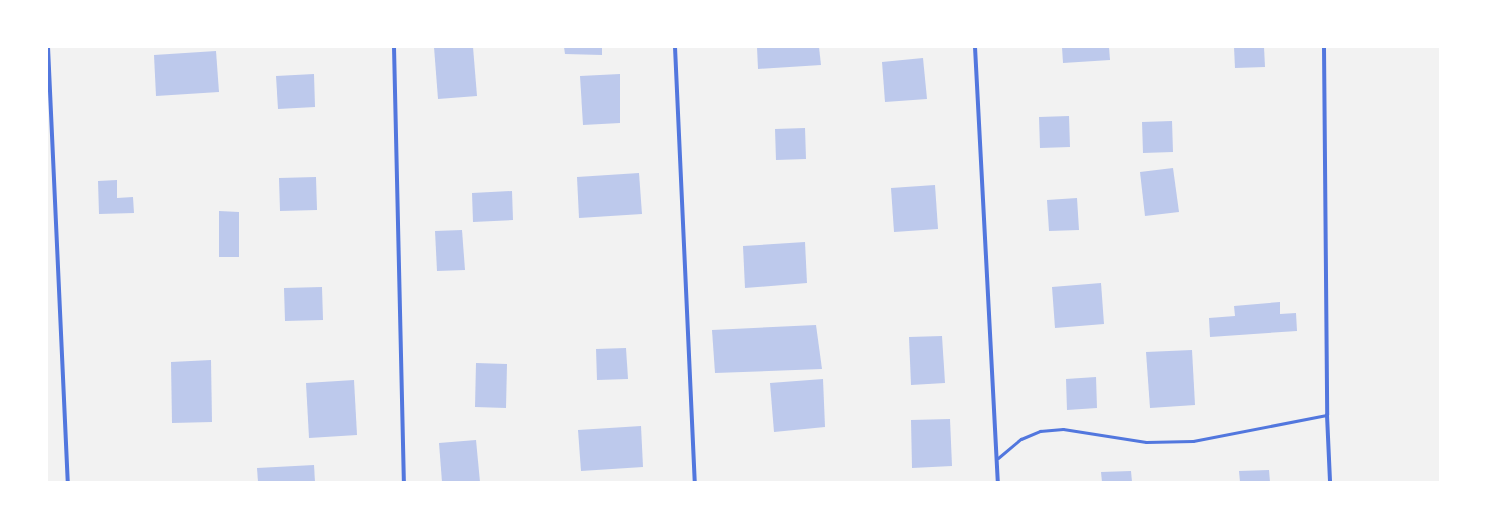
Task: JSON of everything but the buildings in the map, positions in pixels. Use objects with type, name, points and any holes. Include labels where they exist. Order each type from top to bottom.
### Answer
[{"type":"street","points":[[48,47],[68,482]]},
{"type":"street","points":[[394,47],[404,482]]},
{"type":"street","points":[[675,47],[695,482]]},
{"type":"street","points":[[975,47],[998,458],[998,482]]},
{"type":"street","points":[[1324,47],[1327,415],[1330,482]]},
{"type":"lane","points":[[998,458],[1021,439],[1040,431],[1063,430],[1146,442],[1193,441],[1327,415]]}]
